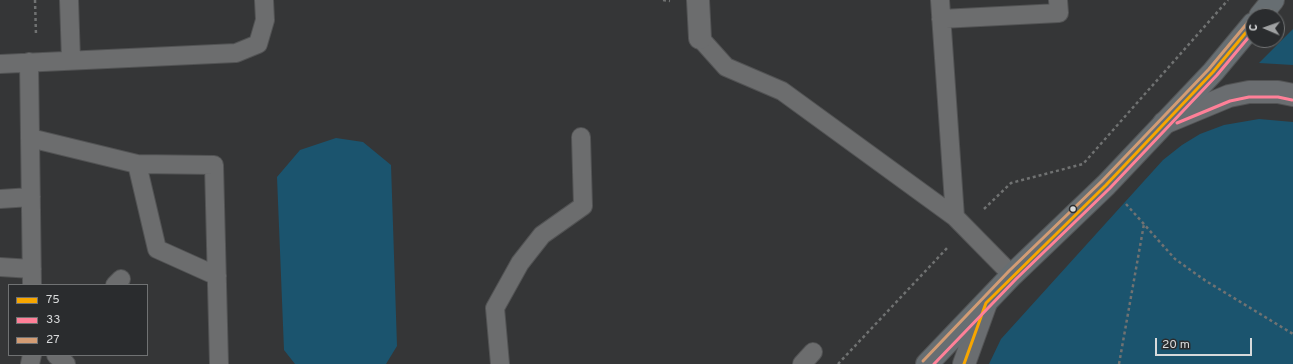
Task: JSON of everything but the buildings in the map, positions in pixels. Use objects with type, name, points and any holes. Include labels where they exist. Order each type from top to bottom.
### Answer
[{"type":"main road","points":[[1266,8],[1273,0]]},
{"type":"main road","points":[[927,364],[1012,275],[1106,185],[1213,72],[1245,34]]},
{"type":"street","points":[[698,0],[700,38]]},
{"type":"street","points":[[1164,123],[1228,96],[1249,92],[1278,92],[1293,95]]},
{"type":"street","points":[[964,364],[986,303]]},
{"type":"lane","points":[[69,0],[71,60]]},
{"type":"lane","points":[[0,64],[236,53],[258,44],[265,20],[264,0]]},
{"type":"lane","points":[[940,0],[960,223]]},
{"type":"lane","points":[[942,19],[1059,13],[1058,0]]},
{"type":"lane","points":[[700,38],[726,67],[782,91],[960,223],[1012,275]]},
{"type":"lane","points":[[0,267],[32,277],[30,138],[33,62]]},
{"type":"lane","points":[[500,364],[496,308],[520,263],[542,235],[583,206],[581,137]]},
{"type":"lane","points":[[30,138],[137,164],[214,165],[219,364]]},
{"type":"lane","points":[[137,164],[157,249],[217,276]]},
{"type":"lane","points":[[0,198],[31,197]]},
{"type":"lane","points":[[57,356],[66,364]]},
{"type":"path","points":[[33,62],[35,0]]},
{"type":"path","points":[[838,364],[960,223],[1010,183],[1083,164],[1228,0]]},
{"type":"path","points":[[1083,164],[1144,223],[1175,259],[1206,282],[1293,334]]},
{"type":"path","points":[[1119,364],[1144,223]]},
{"type":"shaded area","points":[[1293,29],[1293,65],[1259,63],[1274,48],[1285,48],[1285,37]]},
{"type":"shaded area","points":[[1259,119],[1293,122],[1293,364],[989,364],[1001,339],[1163,160],[1182,145],[1200,134],[1224,125]]},
{"type":"shaded area","points":[[336,138],[363,142],[391,165],[397,346],[386,364],[295,364],[284,350],[277,177],[300,150]]},
{"type":"transit line","name":"27","points":[[923,361],[1009,271],[1102,181],[1209,69],[1245,26]]},
{"type":"transit line","name":"75","points":[[964,364],[986,303],[1106,185],[1213,72],[1245,34]]},
{"type":"transit line","name":"33","points":[[934,364],[1016,279],[1110,188],[1217,75],[1245,42]]},
{"type":"transit line","name":"33","points":[[1177,123],[1230,101],[1249,97],[1278,97],[1292,100]]}]
